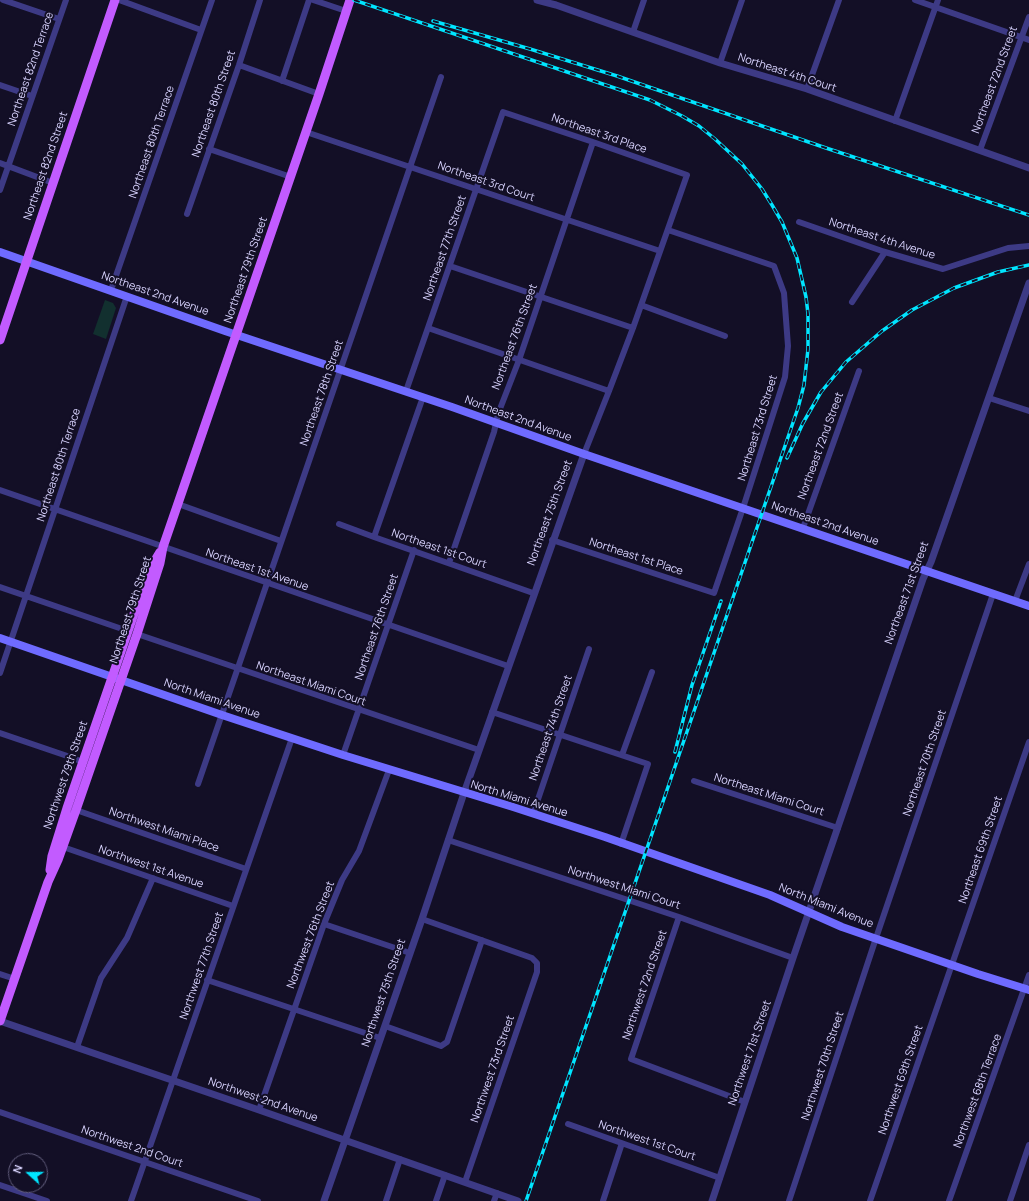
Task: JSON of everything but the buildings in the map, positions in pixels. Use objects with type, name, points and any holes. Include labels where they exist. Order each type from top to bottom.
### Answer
[{"type":"main road","name":"Northeast 82nd Street","points":[[0,340],[115,0]]},
{"type":"main road","name":"Northeast 79th Street","points":[[117,678],[133,633],[154,562],[163,548],[291,177],[350,0]]},
{"type":"main road","name":"Northeast 2nd Avenue","points":[[0,252],[1029,606]]},
{"type":"main road","name":"North Miami Avenue","points":[[0,638],[222,715],[388,770],[533,814],[621,844],[770,895],[842,927],[1027,989]]},
{"type":"main road","name":"Northwest 79th Street","points":[[48,882],[52,856],[83,762],[117,678]]},
{"type":"main road","name":"Northwest 79th Street","points":[[0,1021],[48,882],[63,847],[76,810],[117,678]]},
{"type":"main road","points":[[76,810],[84,770],[83,762]]},
{"type":"street","points":[[4,0],[59,19]]},
{"type":"street","name":"Northeast 82nd Terrace","points":[[0,190],[66,0]]},
{"type":"street","points":[[119,0],[201,30]]},
{"type":"street","name":"Northeast 80th Terrace","points":[[111,290],[212,0]]},
{"type":"street","name":"Northeast 80th Street","points":[[187,214],[260,0]]},
{"type":"street","points":[[282,81],[309,0]]},
{"type":"street","points":[[313,0],[346,11]]},
{"type":"street","name":"Northeast 4th Court","points":[[537,0],[557,2],[633,32],[720,63],[807,89],[1029,168]]},
{"type":"street","points":[[633,32],[644,0]]},
{"type":"street","points":[[720,63],[742,0]]},
{"type":"street","points":[[807,89],[839,0]]},
{"type":"street","points":[[915,0],[1029,40]]},
{"type":"street","points":[[895,121],[938,0]]},
{"type":"street","name":"Northeast 72nd Street","points":[[980,150],[1029,17]]},
{"type":"street","points":[[239,65],[319,94]]},
{"type":"street","name":"Northeast 78th Street","points":[[198,784],[441,77]]},
{"type":"street","points":[[0,85],[32,96]]},
{"type":"street","name":"Northeast 3rd Place","points":[[503,112],[687,175]]},
{"type":"street","name":"Northeast 77th Street","points":[[406,391],[503,112]]},
{"type":"street","name":"Northeast 3rd Court","points":[[306,132],[660,251]]},
{"type":"street","name":"Northeast 76th Street","points":[[449,563],[496,422],[519,360],[594,142]]},
{"type":"street","points":[[209,149],[291,177]]},
{"type":"street","points":[[0,164],[53,183]]},
{"type":"street","name":"Northeast 75th Street","points":[[464,793],[552,540],[633,328],[687,175]]},
{"type":"street","name":"Northeast 4th Avenue","points":[[799,222],[885,252],[943,269],[1008,248],[1029,246]]},
{"type":"street","name":"Northeast 73rd Street","points":[[668,230],[774,266],[784,293],[788,346],[785,377],[714,593]]},
{"type":"street","points":[[852,302],[885,252]]},
{"type":"street","points":[[450,266],[633,328]]},
{"type":"street","name":"Northeast 71st Street","points":[[809,912],[1029,283]]},
{"type":"street","name":"Northeast 80th Terrace","points":[[0,672],[127,296]]},
{"type":"street","points":[[641,305],[725,336]]},
{"type":"street","points":[[428,328],[609,391]]},
{"type":"street","name":"Northeast 72nd Street","points":[[803,528],[859,371]]},
{"type":"street","points":[[374,537],[423,397]]},
{"type":"street","points":[[989,398],[1029,411]]},
{"type":"street","name":"Northeast 1st Avenue","points":[[0,490],[163,548],[508,666]]},
{"type":"street","points":[[178,504],[281,541]]},
{"type":"street","name":"Northeast 1st Court","points":[[339,524],[534,592]]},
{"type":"street","name":"Northeast 1st Place","points":[[552,540],[714,593]]},
{"type":"street","name":"Northeast 76th Street","points":[[344,755],[414,550]]},
{"type":"street","points":[[1016,601],[1029,564]]},
{"type":"street","name":"Northeast Miami Court","points":[[0,587],[237,670],[479,750]]},
{"type":"street","name":"Northeast 70th Street","points":[[876,938],[993,594]]},
{"type":"street","name":"Northeast 74th Street","points":[[533,814],[589,649]]},
{"type":"street","points":[[622,755],[652,672]]},
{"type":"street","points":[[492,712],[648,764],[621,844]]},
{"type":"street","points":[[0,733],[83,762]]},
{"type":"street","name":"Northwest 77th Street","points":[[131,1201],[292,738]]},
{"type":"street","name":"Northeast 69th Street","points":[[952,965],[1029,742]]},
{"type":"street","name":"Northwest 76th Street","points":[[259,1110],[324,924],[342,880],[359,850],[388,770]]},
{"type":"street","name":"Northeast Miami Court","points":[[694,781],[838,828]]},
{"type":"street","name":"Northwest 75th Street","points":[[324,1201],[464,793]]},
{"type":"street","name":"Northwest Miami Place","points":[[76,810],[246,869]]},
{"type":"street","name":"Northwest Miami Court","points":[[448,840],[679,917],[793,958]]},
{"type":"street","name":"Northwest 1st Avenue","points":[[63,847],[233,906]]},
{"type":"street","points":[[77,1047],[101,978],[127,938],[153,878]]},
{"type":"street","name":"Northwest 71st Street","points":[[712,1201],[809,912]]},
{"type":"street","name":"Northwest 72nd Street","points":[[679,917],[631,1059],[745,1102]]},
{"type":"street","points":[[385,1026],[441,1046],[447,1042],[482,940],[422,919]]},
{"type":"street","points":[[324,924],[410,953]]},
{"type":"street","name":"Northwest 70th Street","points":[[789,1201],[876,938]]},
{"type":"street","name":"Northwest 73rd Street","points":[[465,1182],[537,972],[537,963],[532,958],[482,940]]},
{"type":"street","name":"Northwest 69th Street","points":[[870,1201],[952,965]]},
{"type":"street","points":[[0,974],[15,979]]},
{"type":"street","name":"Northwest 68th Terrace","points":[[949,1201],[1027,989],[1029,976]]},
{"type":"street","points":[[208,980],[380,1038]]},
{"type":"street","name":"Northwest 2nd Avenue","points":[[0,1021],[518,1201]]},
{"type":"street","name":"Northwest 2nd Court","points":[[0,1112],[258,1201]]},
{"type":"street","name":"Northwest 1st Court","points":[[568,1124],[720,1178]]},
{"type":"street","points":[[603,1201],[622,1143]]},
{"type":"street","points":[[1010,1201],[1029,1144]]},
{"type":"street","points":[[386,1201],[400,1159]]},
{"type":"street","points":[[436,1201],[445,1175]]},
{"type":"street","points":[[0,1185],[47,1201]]},
{"type":"street","points":[[494,1201],[497,1193]]},
{"type":"green space","points":[[105,300],[113,303],[116,308],[106,339],[93,334]]},
{"type":"railway","points":[[354,0],[650,100],[699,126],[742,164],[762,189],[782,222],[797,258],[806,297],[808,314],[808,349],[804,385],[798,408],[526,1201]]},
{"type":"railway","points":[[433,21],[617,76],[826,148],[1029,215]]},
{"type":"railway","points":[[787,458],[803,423],[821,392],[846,362],[882,331],[912,310],[954,288],[998,272],[1029,265]]},
{"type":"railway","points":[[675,752],[692,685],[721,601]]}]
